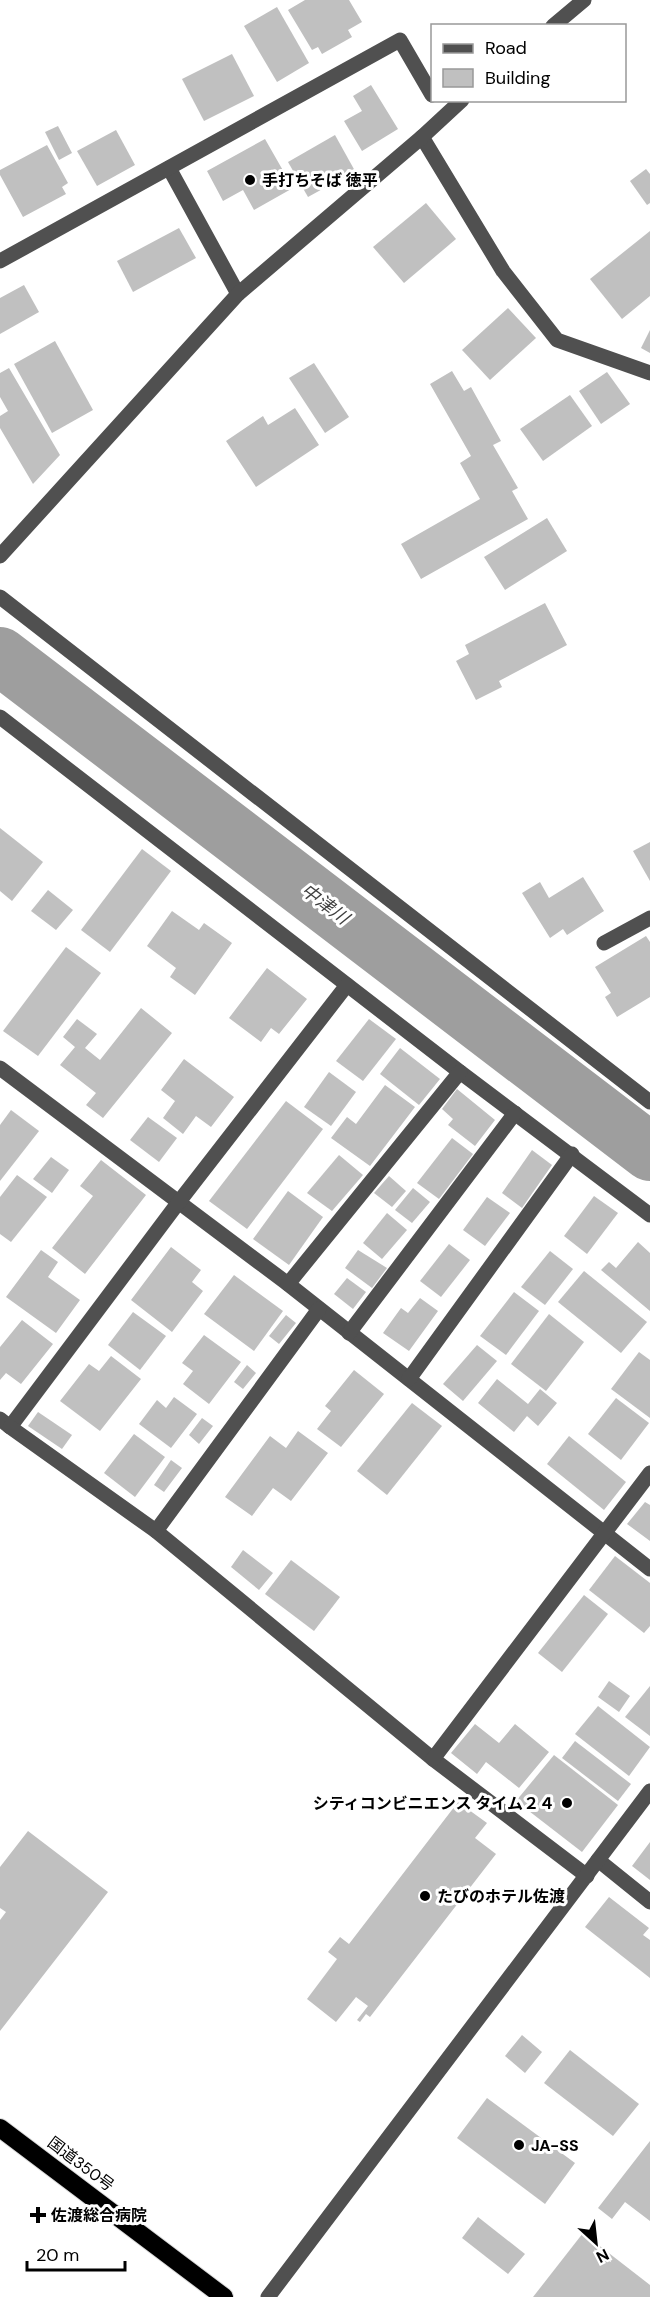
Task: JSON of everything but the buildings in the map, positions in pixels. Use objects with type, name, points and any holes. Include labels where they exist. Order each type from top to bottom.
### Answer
[{"type":"highway","name":"国道350号","points":[[0,2128],[224,2297]]},
{"type":"street","points":[[555,24],[584,0]]},
{"type":"street","points":[[0,261],[400,40],[431,93]]},
{"type":"street","points":[[437,102],[445,115]]},
{"type":"street","points":[[0,556],[238,294],[460,102]]},
{"type":"street","points":[[422,137],[503,271],[557,340],[650,373]]},
{"type":"street","points":[[169,168],[238,294]]},
{"type":"street","points":[[0,597],[650,1102]]},
{"type":"street","points":[[0,717],[460,1072],[572,1154],[650,1215]]},
{"type":"street","points":[[604,943],[650,918]]},
{"type":"street","points":[[347,985],[5,1423],[156,1531],[433,1759],[587,1876]]},
{"type":"street","points":[[0,1068],[288,1284],[650,1569]]},
{"type":"street","points":[[288,1284],[460,1072]]},
{"type":"street","points":[[349,1333],[515,1113]]},
{"type":"street","points":[[409,1379],[572,1154]]},
{"type":"street","points":[[156,1531],[319,1310]]},
{"type":"street","points":[[433,1759],[650,1473]]},
{"type":"street","points":[[268,2297],[650,1791]]},
{"type":"street","points":[[598,1860],[650,1902]]},
{"type":"waterway","name":"中津川","points":[[0,656],[650,1152]]},
{"type":"place","name":"手打ちそば 徳平","points":[[250,180]]},
{"type":"place","name":"シティコンビニエンス タイム２４","points":[[567,1803]]},
{"type":"place","name":"たびのホテル佐渡","points":[[425,1896]]},
{"type":"place","name":"JA-SS","points":[[519,2145]]},
{"type":"place","name":"佐渡総合病院","points":[[38,2215]]}]
